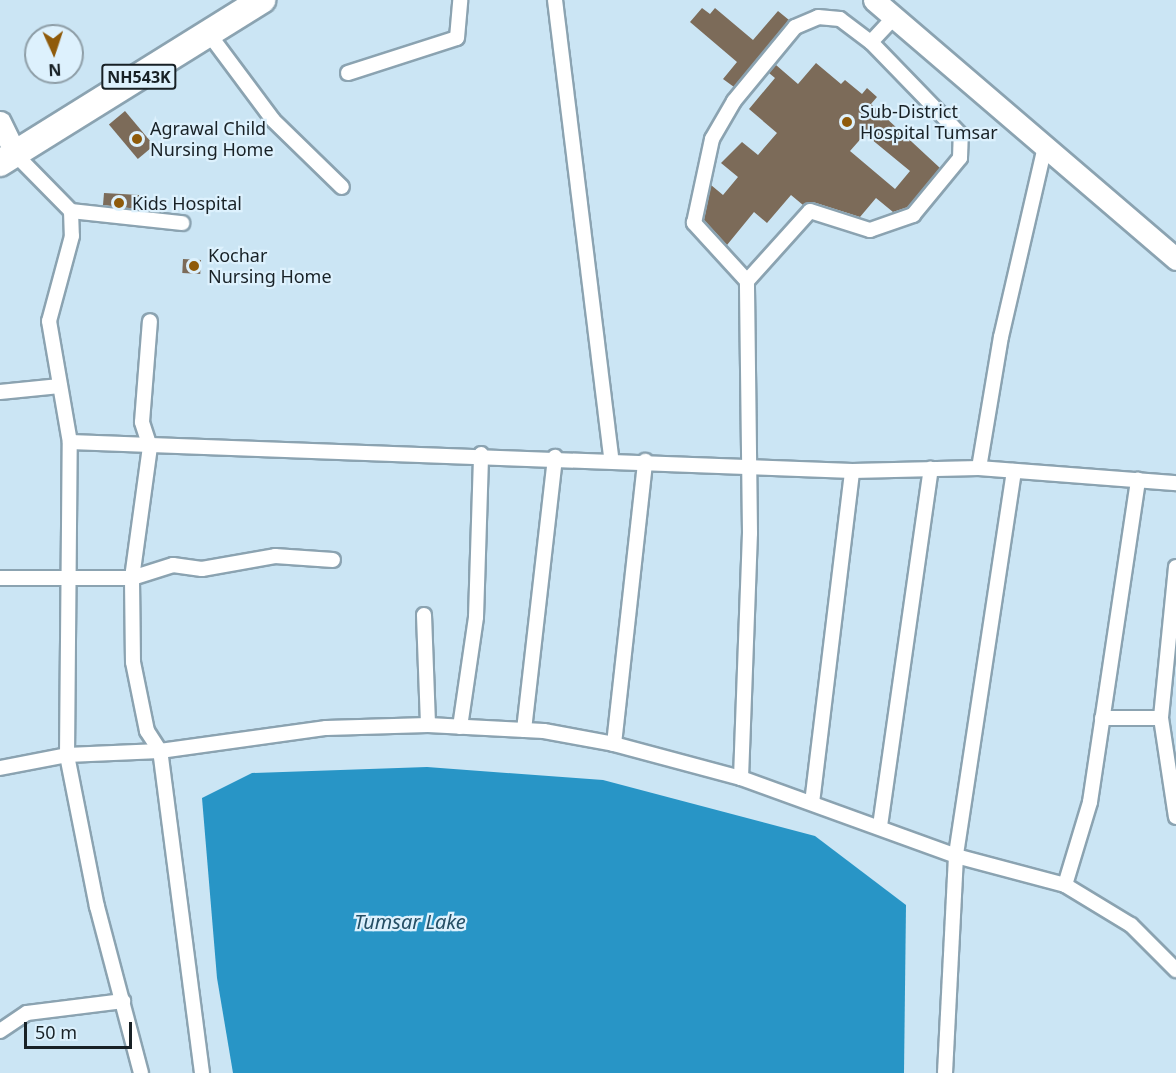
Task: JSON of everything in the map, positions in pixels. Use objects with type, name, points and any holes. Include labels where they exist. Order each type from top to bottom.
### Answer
[{"type":"highway","name":"NH543K","points":[[8,159],[262,0]]},
{"type":"main road","points":[[874,0],[1176,259]]},
{"type":"main road","points":[[0,122],[8,159]]},
{"type":"street","points":[[348,73],[457,38],[460,0]]},
{"type":"street","points":[[555,0],[611,459]]},
{"type":"street","points":[[741,778],[750,533],[746,467],[747,281],[810,211],[870,230],[913,216],[960,158],[961,135],[872,42],[840,19],[818,17],[795,27],[734,101],[712,139],[694,223],[747,281]]},
{"type":"street","points":[[872,42],[893,18]]},
{"type":"street","points":[[209,34],[273,120],[342,187]]},
{"type":"street","points":[[979,468],[1000,337],[1045,147]]},
{"type":"street","points":[[8,159],[71,211],[182,223]]},
{"type":"street","points":[[71,211],[72,236],[49,321],[70,442],[67,755],[96,907],[141,1073]]},
{"type":"street","points":[[150,321],[142,422],[150,447],[132,578],[133,662],[147,730],[160,751],[202,1073]]},
{"type":"street","points":[[0,392],[60,386]]},
{"type":"street","points":[[70,442],[150,447],[481,454],[852,471],[979,468],[1176,483]]},
{"type":"street","points":[[460,727],[476,617],[481,454]]},
{"type":"street","points":[[524,730],[555,457]]},
{"type":"street","points":[[614,744],[645,461]]},
{"type":"street","points":[[879,826],[931,469]]},
{"type":"street","points":[[812,803],[852,471]]},
{"type":"street","points":[[945,1073],[956,856],[1014,471]]},
{"type":"street","points":[[1065,885],[1090,802],[1138,480]]},
{"type":"street","points":[[0,578],[68,575],[132,578],[173,565],[202,569],[274,556],[333,560]]},
{"type":"street","points":[[1176,567],[1161,718],[1176,817]]},
{"type":"street","points":[[424,615],[428,725]]},
{"type":"street","points":[[1101,718],[1161,718]]},
{"type":"street","points":[[0,768],[67,755],[160,751],[326,728],[428,725],[524,730],[614,744],[741,778],[879,826],[956,856],[1065,885],[1131,925],[1176,970]]},
{"type":"street","points":[[0,1031],[27,1013],[123,1001]]},
{"type":"water","name":"Tumsar Lake","points":[[427,767],[603,780],[815,836],[906,905],[904,1073],[233,1073],[217,978],[202,798],[252,773]]},
{"type":"building","points":[[702,8],[710,14],[715,8],[753,40],[778,11],[789,20],[734,87],[723,79],[737,62],[690,22]]},
{"type":"building","points":[[816,63],[841,84],[845,80],[862,94],[867,88],[877,97],[871,104],[940,168],[908,207],[893,212],[876,198],[860,217],[813,202],[803,205],[791,195],[767,223],[754,212],[727,245],[704,220],[711,185],[723,195],[738,177],[721,163],[742,142],[758,155],[777,133],[749,109],[775,78],[769,73],[776,65],[798,84]],"holes":[[[865,134],[910,171],[895,189],[850,151]]]},
{"type":"building","points":[[125,111],[154,145],[138,159],[109,124]]},
{"type":"building","points":[[104,193],[139,195],[138,209],[103,205]]},
{"type":"building","points":[[183,259],[201,260],[200,274],[182,273]]},
{"type":"place","name":"Sub-District Hospital Tumsar","points":[[847,122]]},
{"type":"place","name":"Agrawal Child Nursing Home","points":[[137,139]]},
{"type":"place","name":"Kids Hospital","points":[[119,203]]},
{"type":"place","name":"Kochar Nursing Home","points":[[194,266]]}]
